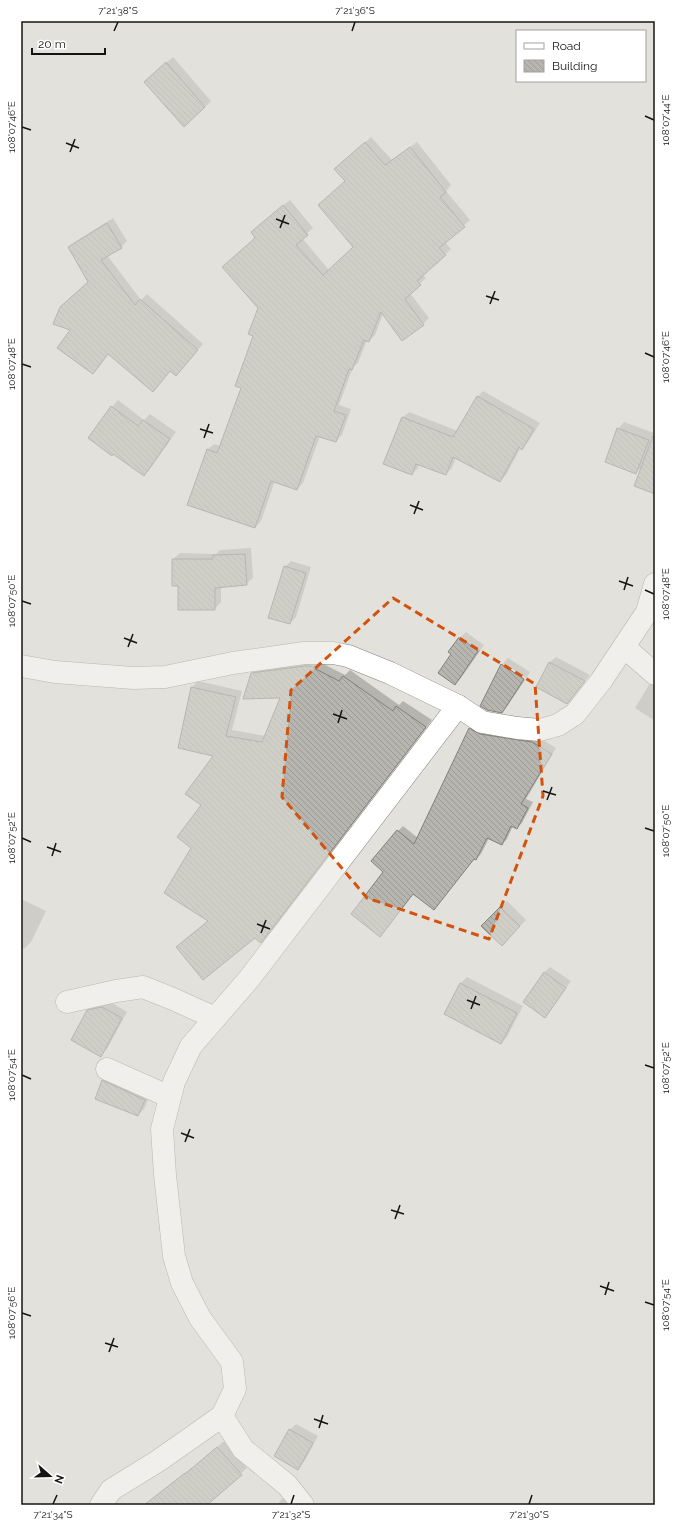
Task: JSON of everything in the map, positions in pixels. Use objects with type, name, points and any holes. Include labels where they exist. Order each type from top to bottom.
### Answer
[{"type":"street","points":[[21,666],[55,672],[133,678],[165,677],[233,664],[304,653],[332,653],[348,656],[390,673],[458,706],[482,722],[540,730],[558,725],[575,714],[601,681],[647,612],[655,584]]},
{"type":"street","points":[[624,647],[655,674]]},
{"type":"street","points":[[101,1505],[111,1490],[158,1461],[222,1416],[235,1389],[232,1362],[200,1318],[182,1283],[174,1256],[165,1175],[162,1129],[174,1082],[191,1046],[249,979],[458,706]]},
{"type":"street","points":[[66,1002],[135,987],[143,987],[173,998],[215,1018]]},
{"type":"street","points":[[107,1069],[170,1097]]},
{"type":"street","points":[[222,1416],[242,1449],[287,1485],[303,1505]]},
{"type":"highlighted area","points":[[393,598],[535,684],[543,796],[489,939],[367,898],[282,797],[291,690]]},
{"type":"building","points":[[166,62],[205,107],[184,127],[144,82]]},
{"type":"building","points":[[365,142],[385,165],[410,147],[446,192],[440,197],[465,227],[439,248],[446,255],[417,281],[421,285],[405,299],[424,325],[402,341],[381,312],[369,342],[364,340],[352,370],[349,369],[334,411],[346,415],[336,442],[316,436],[297,490],[271,481],[255,528],[187,505],[207,449],[217,453],[241,388],[235,386],[253,336],[248,334],[258,308],[222,267],[255,238],[251,232],[283,205],[308,235],[296,245],[323,275],[353,247],[318,205],[345,181],[334,169]]},
{"type":"building","points":[[107,223],[122,248],[101,260],[135,305],[140,299],[198,350],[176,376],[170,371],[153,392],[108,354],[93,374],[57,348],[70,330],[53,324],[60,307],[88,282],[68,247]]},
{"type":"building","points":[[477,396],[534,429],[522,450],[519,447],[500,482],[453,457],[446,475],[416,464],[412,475],[383,464],[402,417],[453,437]]},
{"type":"building","points":[[111,406],[138,426],[143,420],[170,439],[144,476],[113,454],[112,456],[88,438]]},
{"type":"building","points":[[617,428],[649,440],[636,474],[605,462]]},
{"type":"building","points":[[653,436],[655,436],[655,494],[634,486]]},
{"type":"building","points":[[245,554],[247,585],[215,588],[215,610],[178,610],[178,586],[172,586],[172,559],[213,559],[213,555]]},
{"type":"building","points":[[284,566],[306,573],[290,624],[268,618]]},
{"type":"building","points":[[459,637],[478,651],[455,685],[438,673],[451,654],[448,652]]},
{"type":"building","points":[[549,662],[585,681],[567,704],[536,687]]},
{"type":"building","points":[[501,664],[524,679],[502,713],[487,710],[480,706]]},
{"type":"building","points":[[310,666],[339,681],[343,676],[393,711],[396,706],[426,727],[261,943],[255,938],[203,980],[176,947],[208,921],[164,893],[191,848],[177,837],[201,805],[185,794],[213,756],[178,748],[191,687],[236,697],[226,736],[262,742],[280,698],[243,699],[251,673]]},
{"type":"building","points":[[469,728],[480,734],[532,742],[552,754],[521,804],[528,808],[517,829],[511,826],[502,845],[487,838],[476,860],[474,859],[434,910],[413,894],[380,937],[351,914],[383,872],[371,861],[397,830],[414,844]]},
{"type":"building","points":[[500,907],[520,926],[502,946],[481,926]]},
{"type":"building","points":[[544,972],[566,988],[545,1018],[523,1002]]},
{"type":"building","points":[[460,983],[517,1013],[501,1044],[444,1014]]},
{"type":"building","points":[[102,1007],[122,1018],[101,1057],[71,1040],[87,1010]]},
{"type":"building","points":[[102,1080],[145,1100],[138,1116],[95,1099]]},
{"type":"building","points":[[289,1429],[313,1443],[298,1470],[274,1456]]},
{"type":"building","points":[[217,1447],[242,1475],[207,1505],[144,1505],[185,1474]]}]
